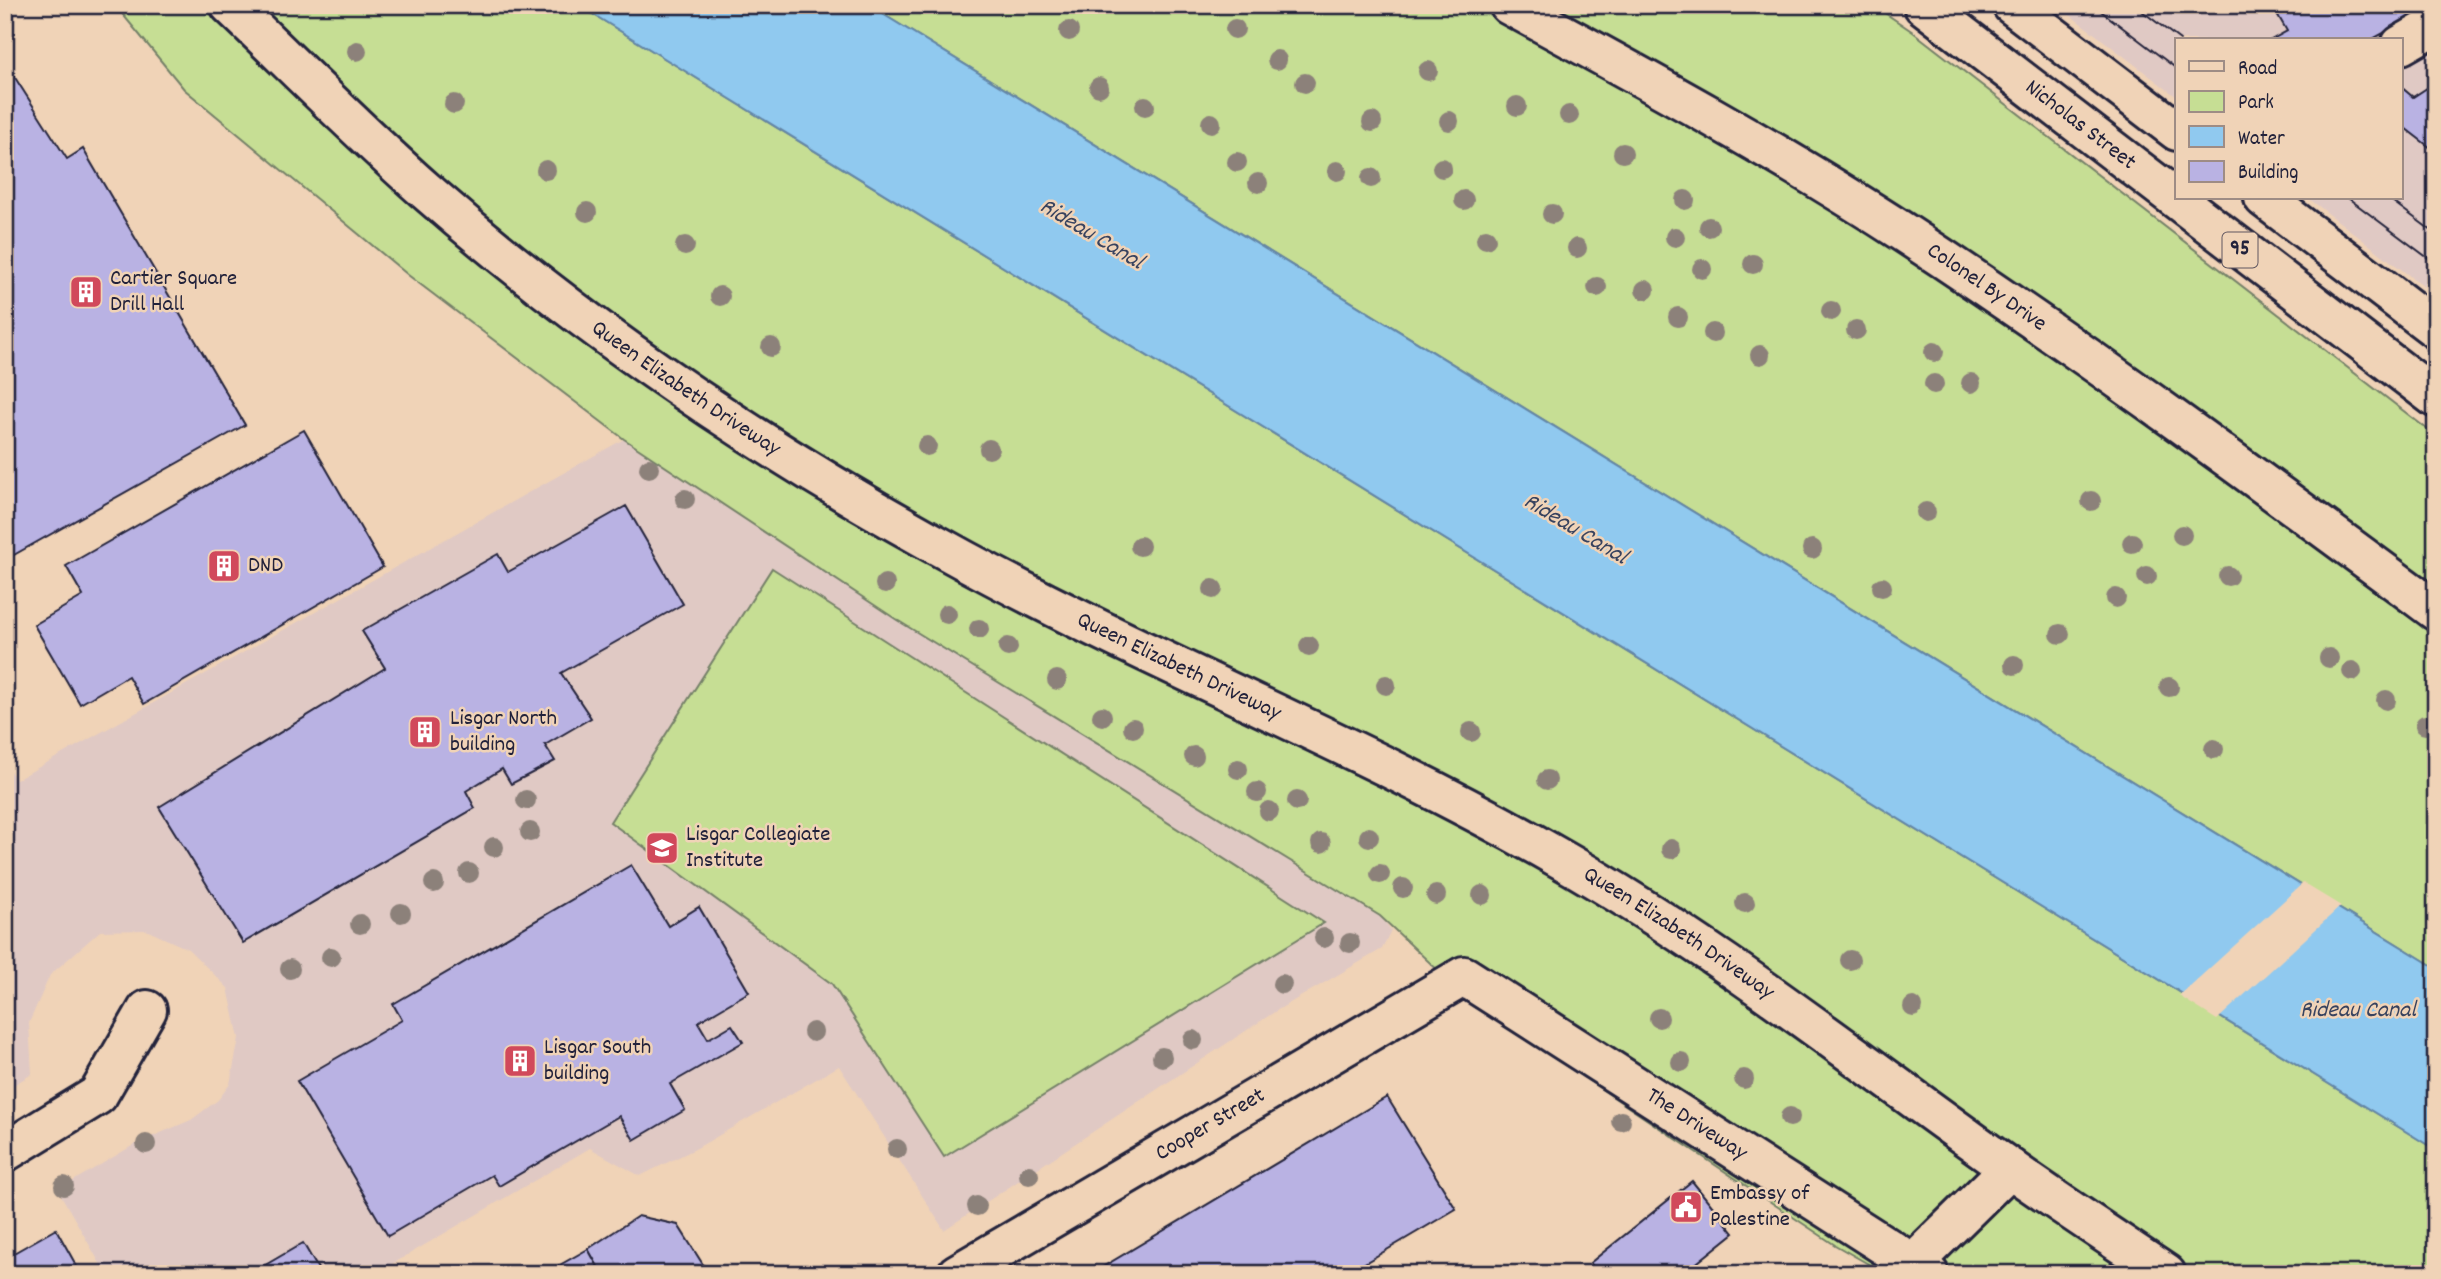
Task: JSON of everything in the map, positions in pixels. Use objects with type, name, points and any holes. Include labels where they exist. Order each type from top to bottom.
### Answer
[{"type":"street","name":"Queen Elizabeth Driveway","points":[[230,5],[427,192],[578,314],[726,419],[962,559],[1156,659],[1458,803],[1558,857],[1734,967],[2010,1168],[2166,1274]]},
{"type":"street","name":"Colonel By Drive","points":[[1508,5],[1737,132],[1909,236],[2214,447],[2436,611]]},
{"type":"street","name":"Nicholas Street","points":[[1923,5],[2175,198]]},
{"type":"street","points":[[2012,5],[2175,129]]},
{"type":"street","points":[[2402,45],[2436,25]]},
{"type":"street","name":"Nicholas Street","points":[[2178,200],[2436,398]]},
{"type":"street","points":[[2267,200],[2436,329]]},
{"type":"street","name":"The Driveway","points":[[1464,976],[1915,1270]]},
{"type":"street","name":"Cooper Street","points":[[957,1274],[1464,976]]},
{"type":"street","points":[[5,1152],[98,1095],[148,1010]]},
{"type":"street","points":[[1915,1270],[2010,1168]]},
{"type":"shaded area","points":[[2057,5],[2436,5],[2436,296],[2311,200],[2402,200],[2402,38],[2175,38],[2175,95]]},
{"type":"shaded area","name":"Lisgar Collegiate Institute","points":[[624,439],[897,620],[1380,916],[1391,930],[1382,949],[1276,1011],[944,1230],[839,1066],[697,1148],[640,1176],[590,1148],[375,1274],[106,1274],[58,1190],[137,1143],[191,1120],[218,1100],[230,1084],[239,1038],[228,988],[188,949],[146,930],[100,931],[50,975],[29,1023],[32,1074],[5,1090],[5,764],[16,780]]},
{"type":"green space","points":[[115,5],[578,5],[2436,1150],[2436,1274],[1886,1274],[1835,1245],[1474,1004],[1380,916],[897,620],[624,439],[408,275],[184,89]]},
{"type":"green space","points":[[868,5],[1873,5],[1913,32],[2436,436],[2436,968]]},
{"type":"green space","points":[[772,568],[1324,923],[944,1157],[832,984],[610,822]]},
{"type":"water","name":"Rideau Canal","points":[[578,5],[868,5],[2436,968],[2436,1150]]},
{"type":"pier","points":[[2303,883],[2341,906],[2217,1020],[2179,996]]},
{"type":"building","points":[[2272,5],[2403,5],[2411,18],[2375,38],[2275,38],[2287,31]]},
{"type":"building","name":"Cartier Square Drill Hall","points":[[5,62],[67,159],[83,149],[245,425],[12,556],[5,545]]},
{"type":"building","points":[[2436,82],[2436,152],[2402,126],[2402,88],[2413,97]]},
{"type":"building","name":"DND","points":[[304,430],[383,567],[144,704],[128,676],[80,704],[34,625],[83,596],[66,566]]},
{"type":"building","name":"Lisgar North building","points":[[626,506],[683,604],[561,673],[591,718],[545,745],[555,761],[511,784],[502,769],[466,791],[475,808],[243,943],[159,807],[385,668],[362,631],[498,554],[508,572]]},
{"type":"building","name":"Lisgar South building","points":[[631,865],[668,926],[699,907],[749,992],[698,1022],[708,1039],[732,1025],[743,1042],[670,1084],[685,1110],[634,1140],[619,1116],[499,1186],[492,1175],[388,1236],[297,1081],[402,1020],[393,1004]]},
{"type":"building","points":[[1387,1097],[1456,1209],[1346,1274],[1091,1274]]},
{"type":"building","name":"Embassy of Palestine","points":[[1692,1181],[1734,1233],[1683,1274],[1599,1274],[1590,1263]]},
{"type":"building","points":[[638,1216],[678,1225],[709,1274],[602,1274],[588,1249]]},
{"type":"building","points":[[56,1229],[81,1274],[5,1274],[5,1258]]},
{"type":"building","points":[[303,1243],[321,1274],[250,1274]]},
{"type":"building","points":[[588,1249],[602,1274],[544,1274]]},
{"type":"tram line","points":[[2093,5],[2175,67]]},
{"type":"tram line","points":[[2134,5],[2177,38]]},
{"type":"tram line","points":[[2351,200],[2436,264]]},
{"type":"tram line","points":[[2391,200],[2436,234]]},
{"type":"place","name":"Cartier Square Drill Hall","points":[[86,292]]},
{"type":"place","name":"DND","points":[[224,566]]},
{"type":"place","name":"Lisgar North building","points":[[425,732]]},
{"type":"place","name":"Lisgar Collegiate Institute","points":[[662,848]]},
{"type":"place","name":"Lisgar South building","points":[[520,1061]]},
{"type":"place","name":"Embassy of Palestine","points":[[1686,1207]]}]
